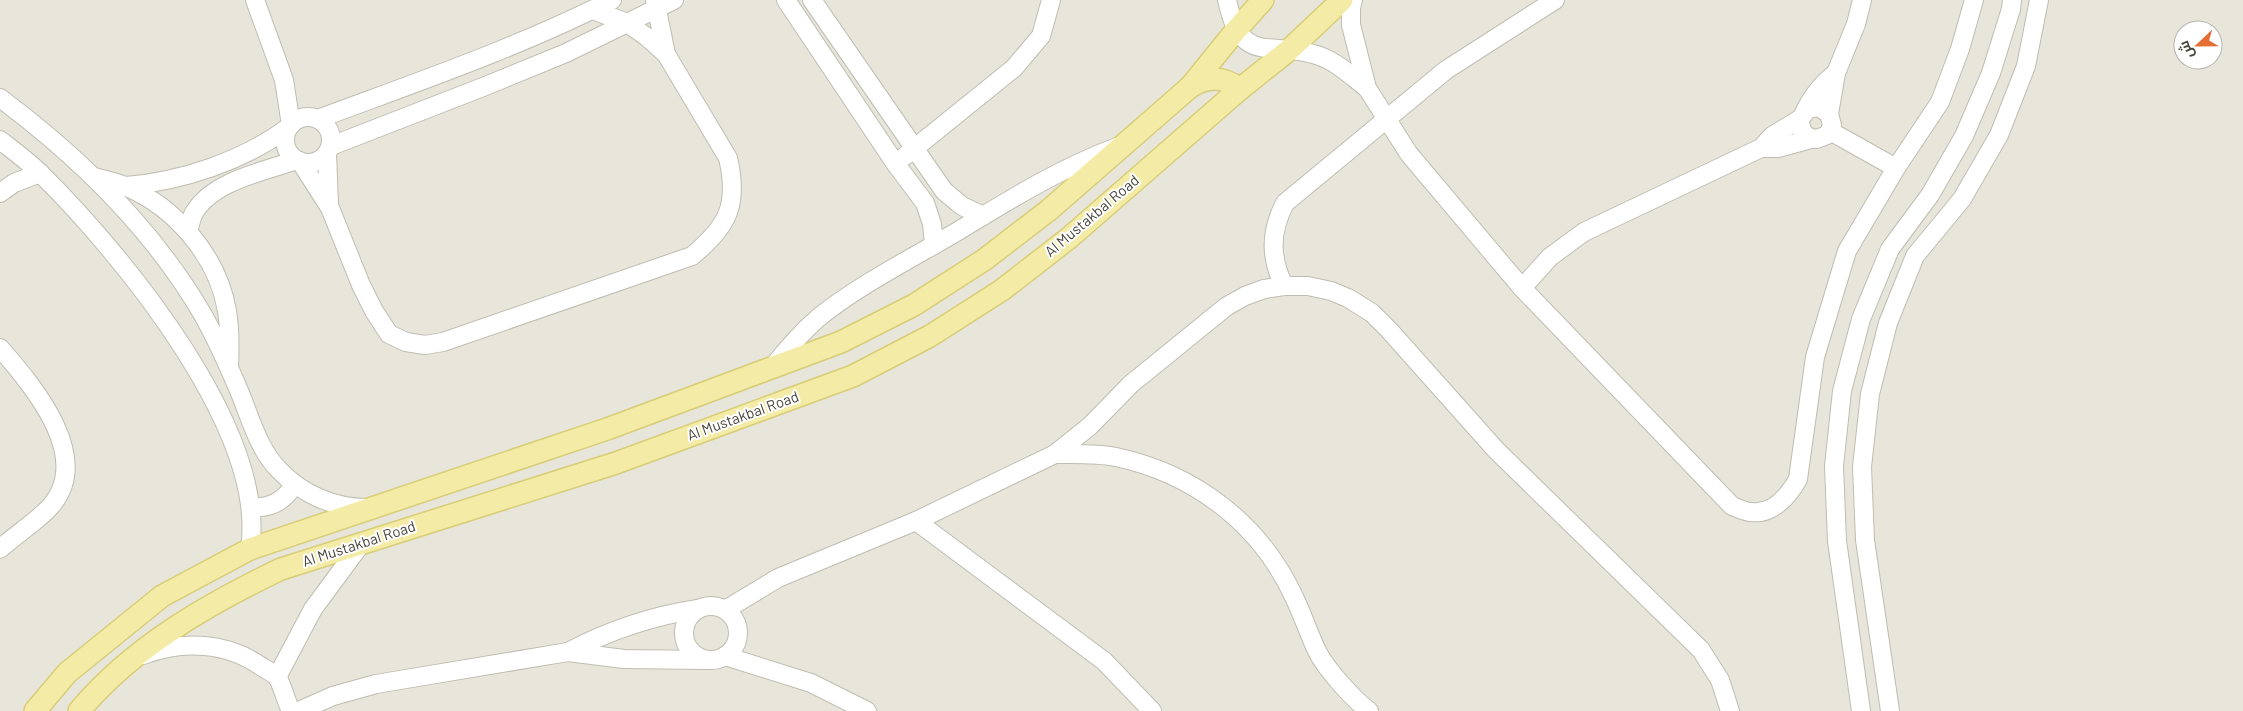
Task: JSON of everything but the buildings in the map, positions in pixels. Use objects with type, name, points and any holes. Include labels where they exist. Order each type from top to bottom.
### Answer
[{"type":"main road","name":"Al Mustakbal Road","points":[[35,711],[67,673],[162,596],[250,549],[646,415],[841,342],[914,305],[984,260],[1049,210],[1190,87],[1263,0]]},
{"type":"main road","name":"Al Mustakbal Road","points":[[79,711],[90,697],[133,658],[179,624],[229,594],[281,570],[616,463],[853,376],[930,336],[1002,290],[1069,238],[1240,88],[1289,50],[1342,0]]},
{"type":"main road","points":[[1190,87],[1200,81],[1221,79],[1231,82],[1240,88]]},
{"type":"main road","points":[[646,415],[645,422],[649,437],[660,447]]},
{"type":"main road","points":[[607,429],[613,434],[620,448],[616,463]]},
{"type":"street","points":[[255,0],[284,80],[290,126],[286,142],[287,149],[298,160],[330,208],[361,285],[374,311],[389,334],[406,342],[425,345],[443,342],[692,256],[713,238],[728,214],[732,196],[732,177],[728,158],[666,54],[647,37],[626,23],[593,10]]},
{"type":"street","points":[[126,186],[155,183],[183,176],[252,150],[302,118],[317,119],[486,57],[555,28],[612,0]]},
{"type":"street","points":[[188,232],[194,213],[206,198],[222,186],[298,160],[315,162],[329,149],[566,53],[626,23],[656,4],[674,0]]},
{"type":"street","points":[[786,0],[895,164],[925,203],[932,224],[934,245]]},
{"type":"street","points":[[812,0],[944,191],[962,206],[983,216]]},
{"type":"street","points":[[895,164],[1014,68],[1041,36],[1051,0]]},
{"type":"street","points":[[1228,0],[1237,29],[1250,44],[1264,49],[1312,53],[1331,60],[1368,88]]},
{"type":"street","points":[[1353,0],[1351,25],[1368,88],[1409,154],[1522,288],[1732,506],[1752,513],[1767,510],[1780,503],[1791,492],[1798,479],[1815,357],[1847,251],[1896,168],[1940,102],[1960,49],[1974,0]]},
{"type":"street","points":[[1284,286],[1276,270],[1272,253],[1277,219],[1285,203],[1446,70],[1555,0]]},
{"type":"street","points":[[1761,148],[1778,148],[1822,138],[1829,122],[1836,73],[1856,24],[1862,0]]},
{"type":"street","points":[[1861,711],[1837,541],[1834,466],[1842,391],[1861,319],[1890,250],[1930,195],[1964,136],[1991,73],[2012,0]]},
{"type":"street","points":[[1890,711],[1865,540],[1862,467],[1870,394],[1888,323],[1916,256],[1962,199],[1999,135],[2026,66],[2039,0]]},
{"type":"street","points":[[656,4],[666,54]]},
{"type":"street","points":[[1811,139],[1802,131],[1802,116],[1811,97],[1822,84],[1836,73]]},
{"type":"street","points":[[284,80],[317,119],[328,127],[330,133],[330,208]]},
{"type":"street","points":[[0,98],[42,130],[91,176],[133,218],[170,265],[202,315],[229,368],[264,451],[278,469],[294,484],[321,500],[351,508],[370,508]]},
{"type":"street","points":[[1522,288],[1550,257],[1584,232],[1761,148],[1786,126],[1802,116],[1808,109],[1819,108],[1829,122],[1896,168]]},
{"type":"street","points":[[0,140],[40,173],[87,223],[126,269],[174,334],[210,393],[244,473],[251,507],[250,549]]},
{"type":"street","points":[[772,368],[789,346],[818,318],[851,294],[1064,170],[1124,144]]},
{"type":"street","points":[[0,193],[14,183],[40,173]]},
{"type":"street","points":[[91,176],[126,186],[149,198],[170,213],[188,232],[210,264],[227,309],[230,338],[229,368]]},
{"type":"street","points":[[725,610],[778,578],[916,521],[1055,454],[1090,426],[1131,384],[1227,306],[1245,296],[1264,289],[1284,286],[1308,286],[1331,291],[1348,298],[1372,313],[1496,450],[1701,650],[1720,680],[1730,711]]},
{"type":"street","points":[[0,348],[32,389],[57,426],[63,442],[66,460],[65,478],[58,495],[48,510],[0,549]]},
{"type":"street","points":[[1055,454],[1114,456],[1171,473],[1222,504],[1264,546],[1294,597],[1318,653],[1356,701],[1369,711]]},
{"type":"street","points":[[251,507],[260,508],[276,503],[290,492],[294,484]]},
{"type":"street","points":[[916,521],[1104,661],[1152,711]]},
{"type":"street","points":[[277,677],[313,609],[361,544]]},
{"type":"street","points":[[299,711],[333,696],[376,684],[568,652],[624,659],[708,660],[725,656],[732,650],[737,642],[738,633],[732,616],[716,606],[707,606],[644,620],[592,639],[568,652]]},
{"type":"street","points":[[698,609],[686,621],[684,638],[692,652],[708,660]]},
{"type":"street","points":[[133,658],[162,648],[192,644],[223,648],[252,659],[277,677],[291,711]]},
{"type":"street","points":[[725,656],[811,683],[867,711]]},
{"type":"shaded area","points":[[0,0],[2243,0],[2243,711],[0,711]]}]
